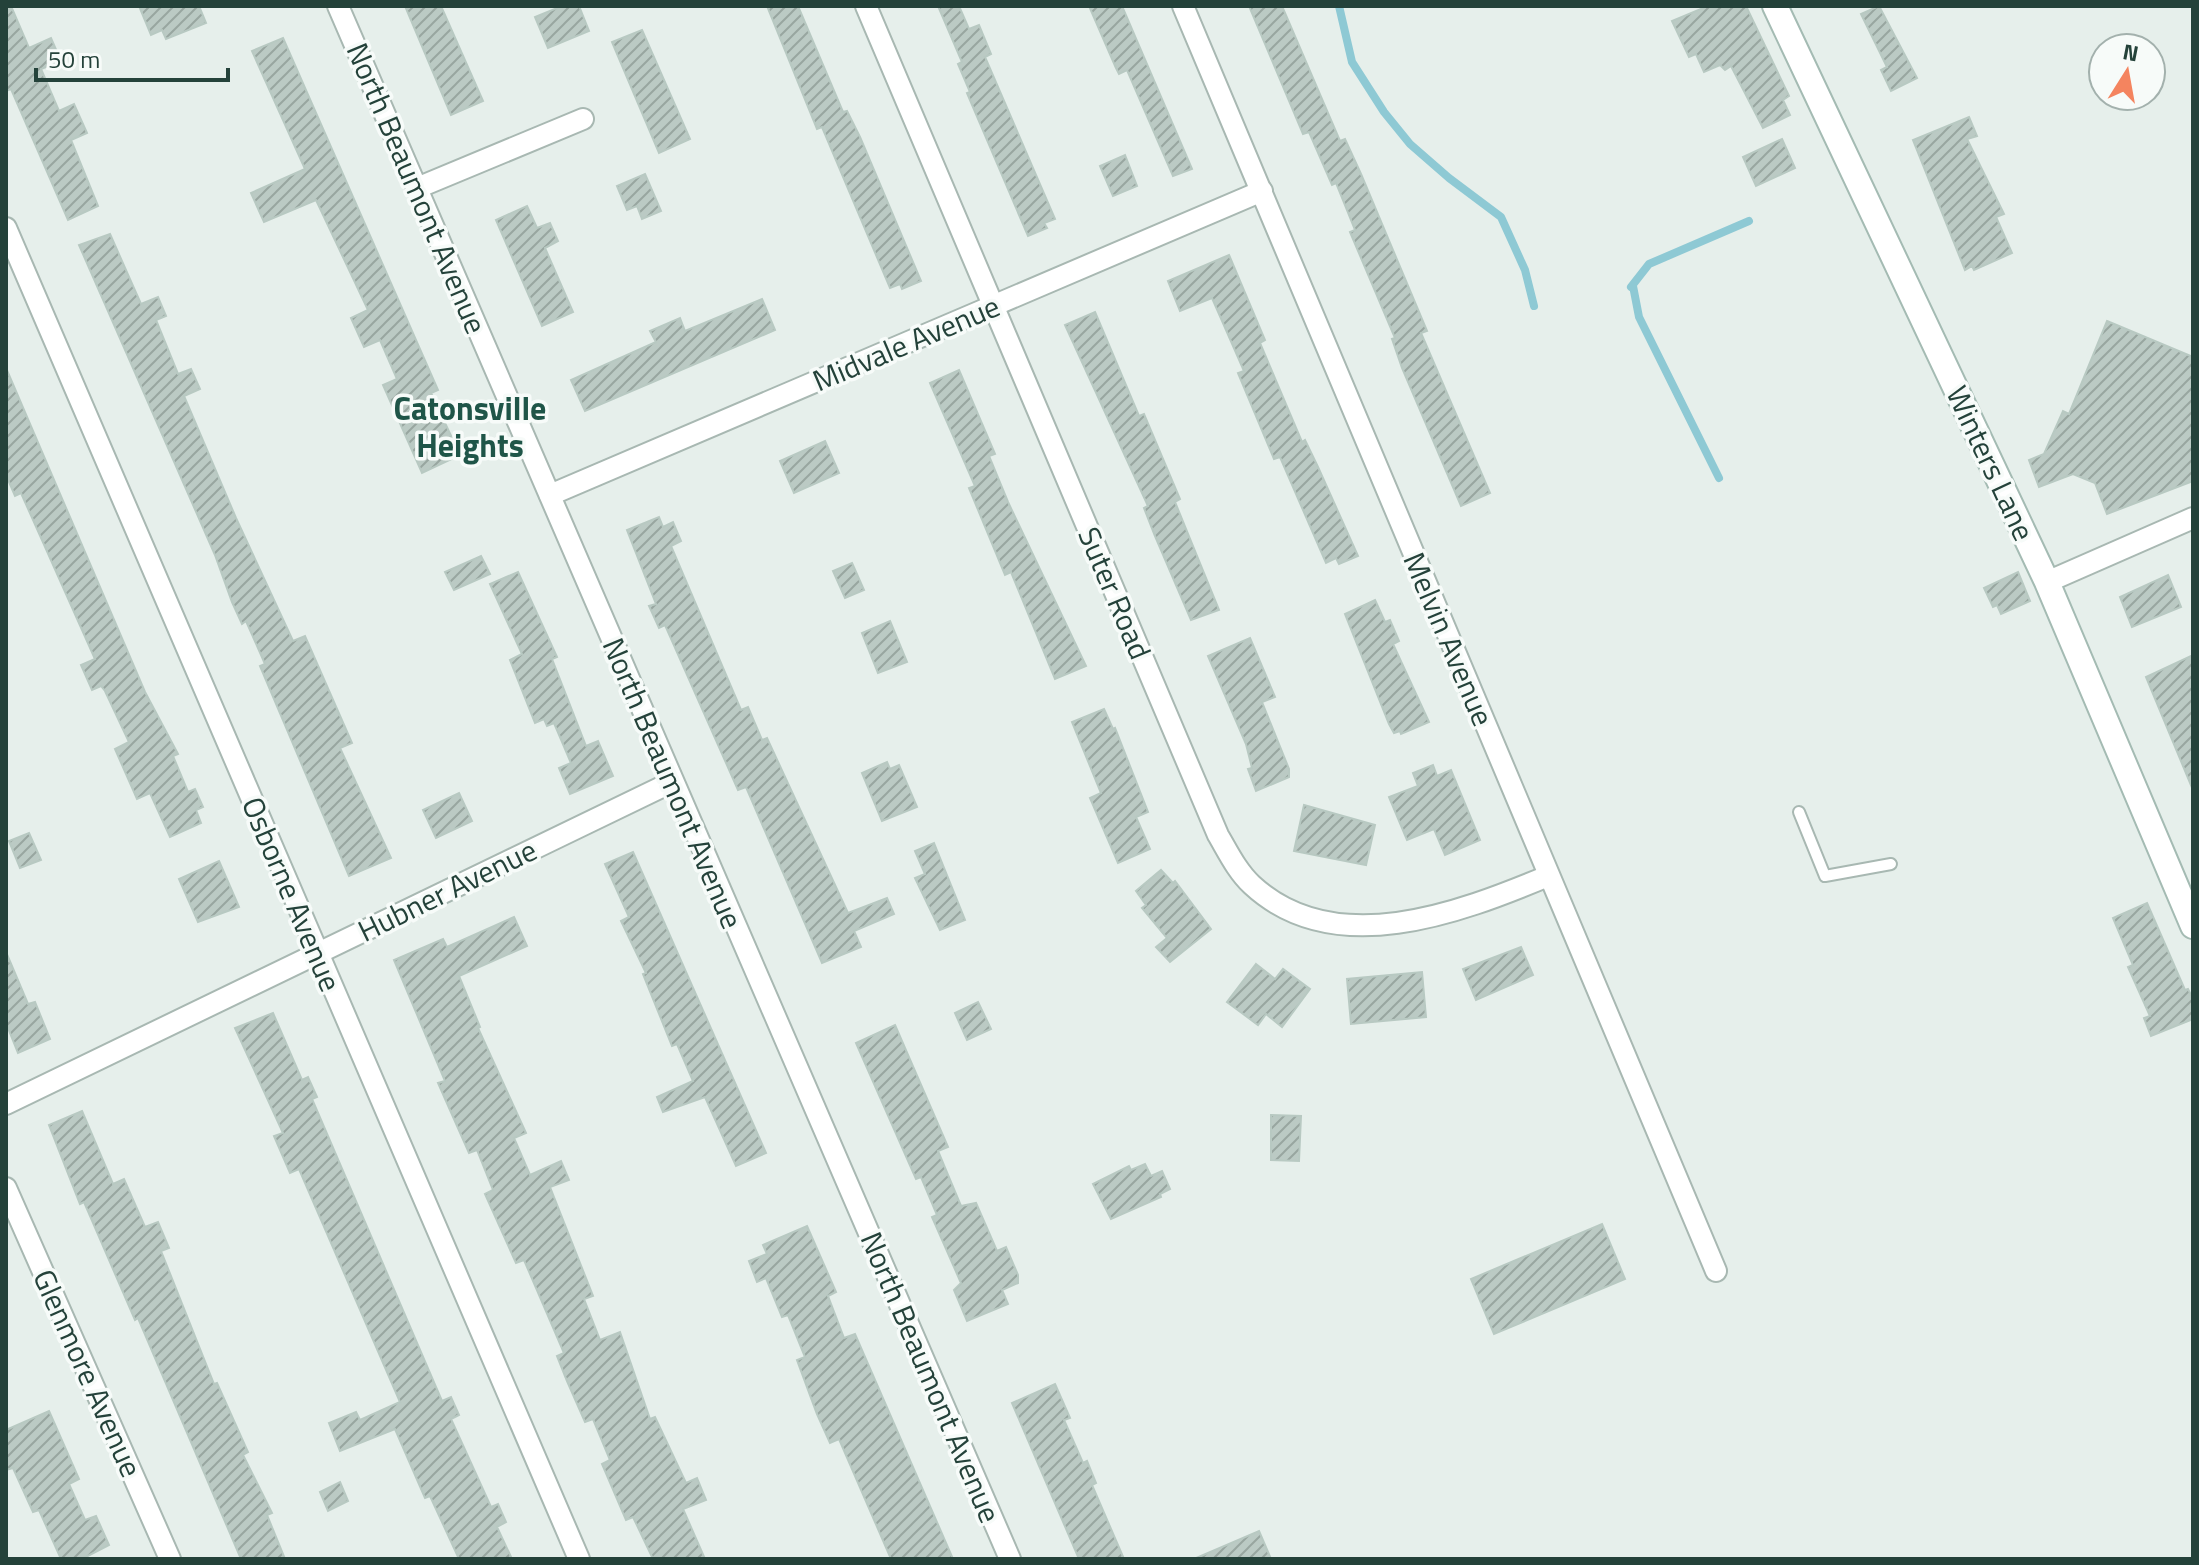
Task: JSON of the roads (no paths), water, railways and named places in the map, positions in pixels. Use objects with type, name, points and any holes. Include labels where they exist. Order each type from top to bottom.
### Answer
[{"type":"street","name":"North Beaumont Avenue","points":[[338,6],[1010,1559]]},
{"type":"street","name":"Suter Road","points":[[866,6],[1218,835],[1251,885],[1302,917],[1333,924],[1363,926],[1483,903],[1548,876]]},
{"type":"street","name":"Melvin Avenue","points":[[1183,6],[1716,1271]]},
{"type":"street","name":"Winters Lane","points":[[1775,6],[2047,582],[2193,926]]},
{"type":"street","points":[[417,188],[583,119]]},
{"type":"street","name":"Midvale Avenue","points":[[550,495],[1262,191]]},
{"type":"street","name":"Osborne Avenue","points":[[6,228],[579,1559]]},
{"type":"street","points":[[2047,582],[2193,518]]},
{"type":"street","name":"Hubner Avenue","points":[[6,1104],[672,782]]},
{"type":"street","name":"Glenmore Avenue","points":[[6,1188],[170,1559]]},
{"type":"lane","points":[[1799,812],[1825,876],[1891,864]]},
{"type":"waterway","points":[[1339,6],[1352,62],[1384,112],[1410,144],[1501,217],[1525,270],[1534,306]]},
{"type":"waterway","points":[[1631,287],[1649,264],[1749,221]]},
{"type":"waterway","points":[[1633,286],[1639,317],[1719,478]]},
{"type":"district","name":"Catonsville Heights","points":[[470,426]]}]
